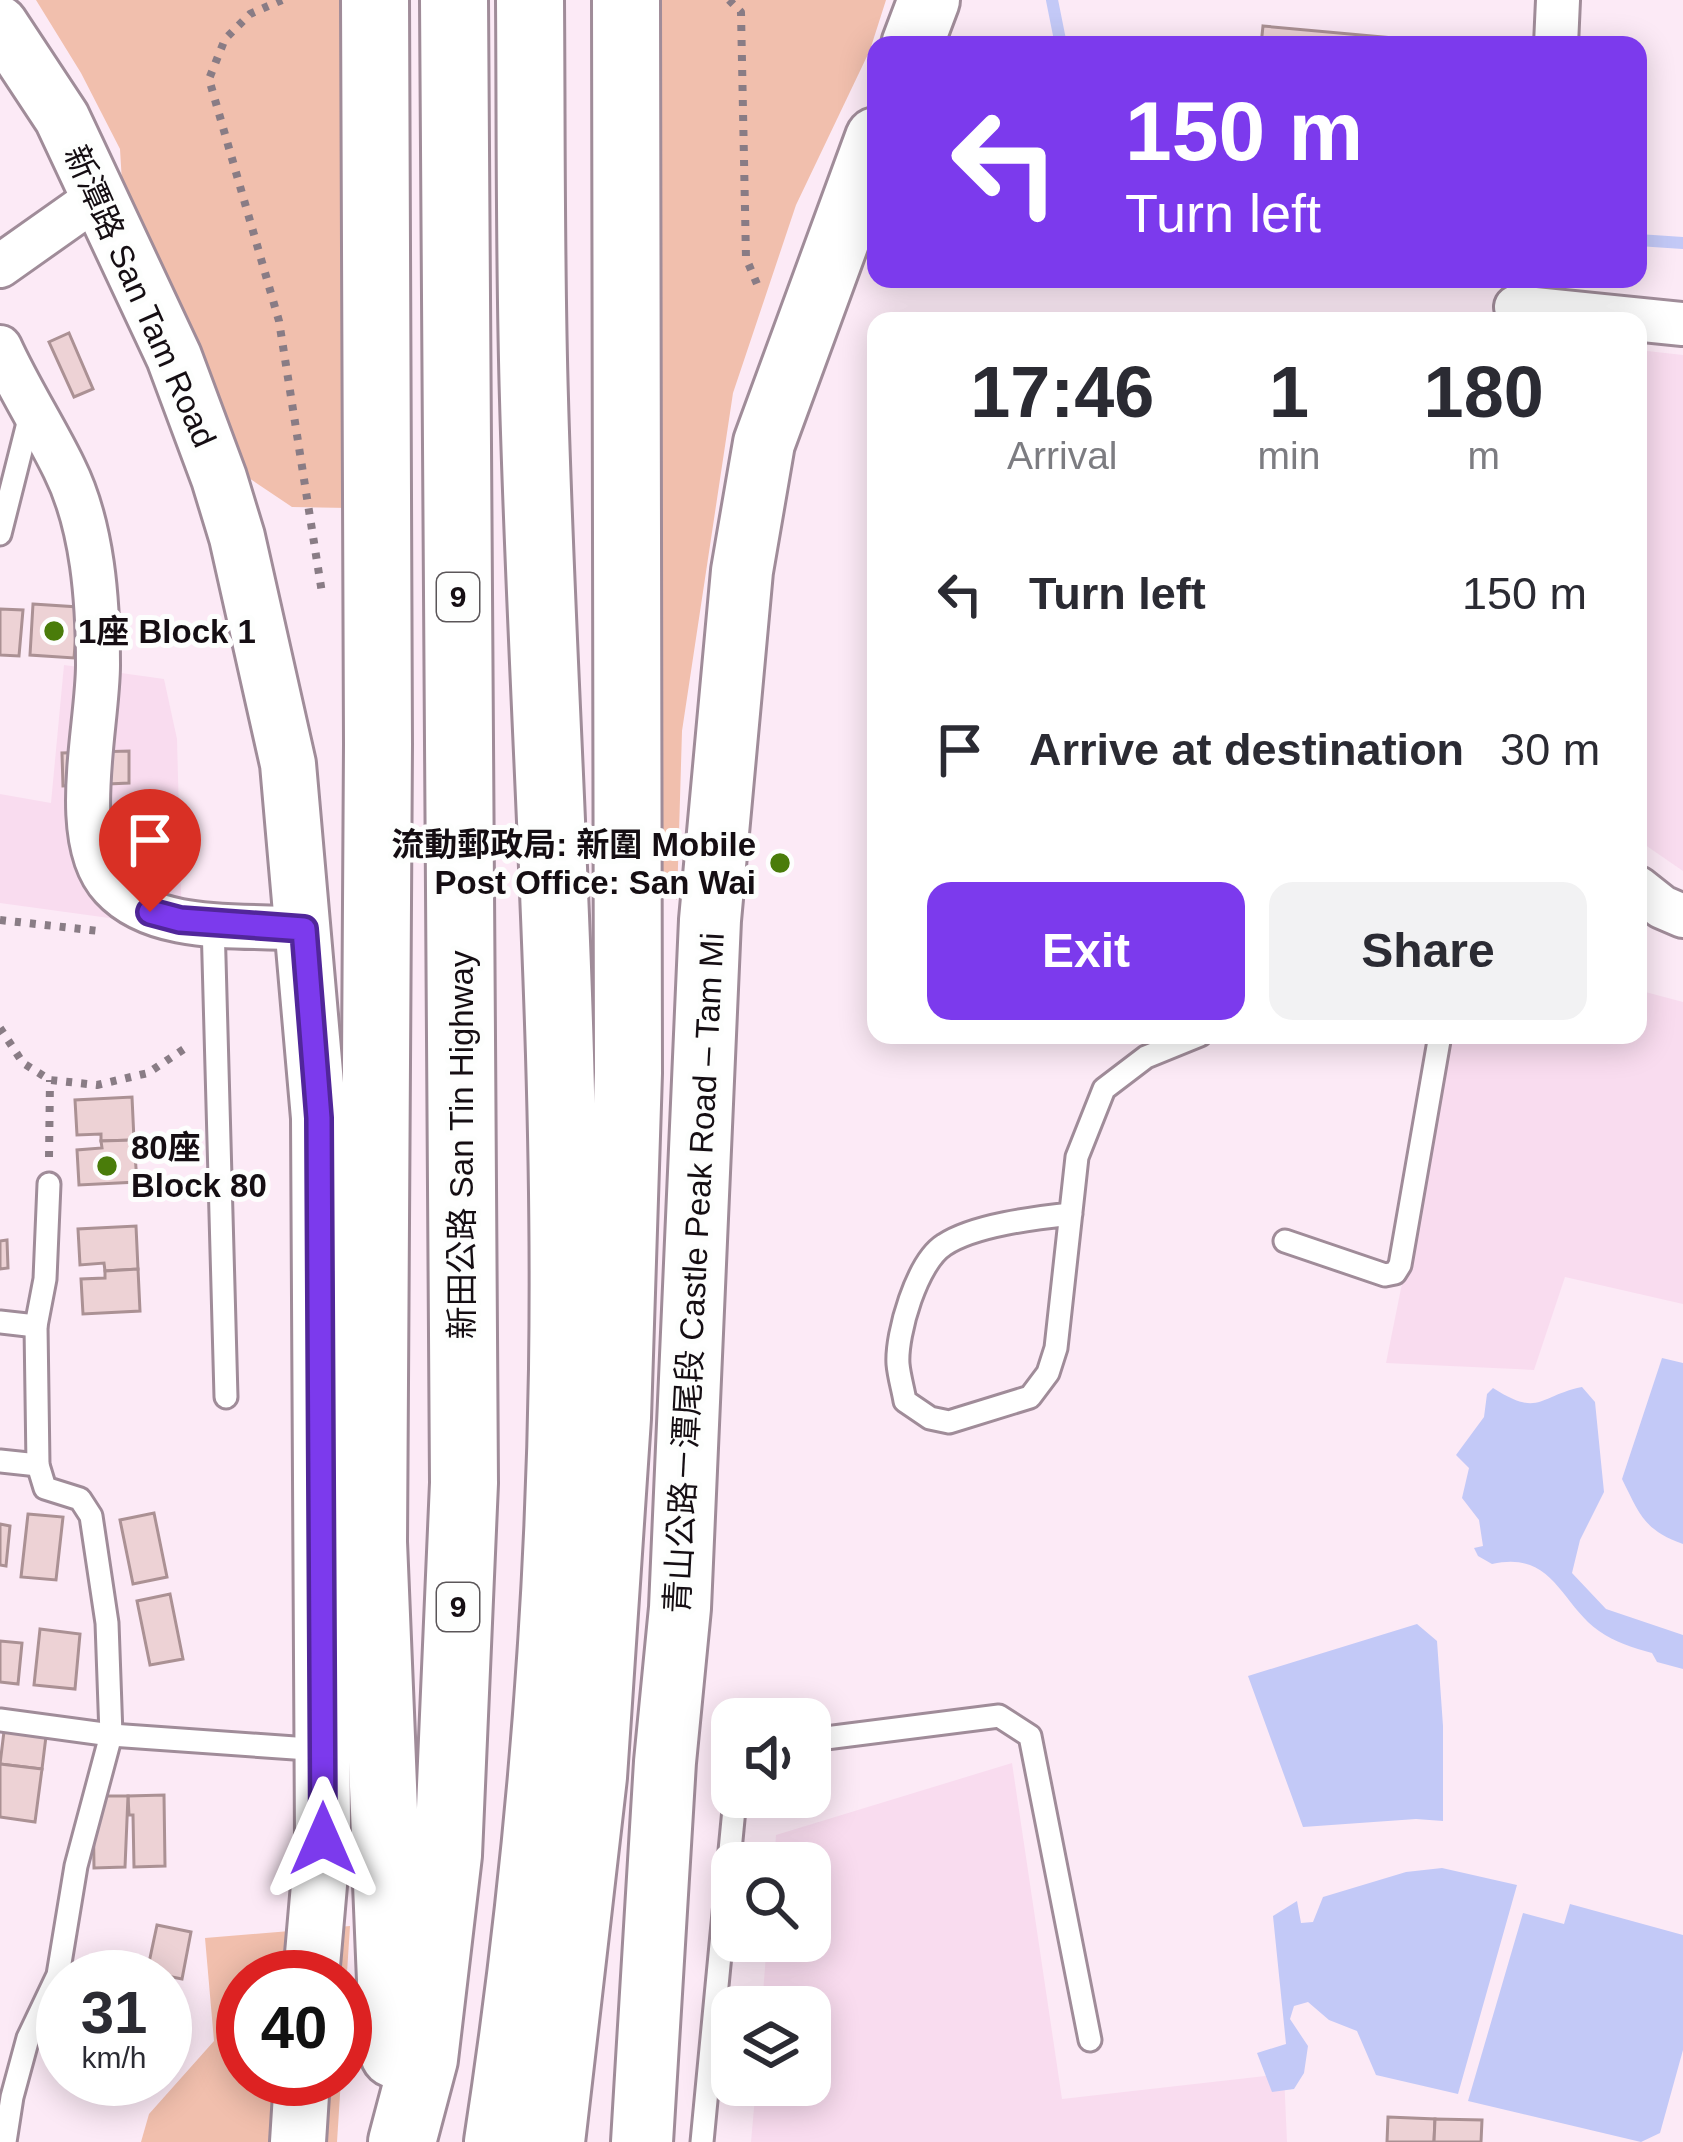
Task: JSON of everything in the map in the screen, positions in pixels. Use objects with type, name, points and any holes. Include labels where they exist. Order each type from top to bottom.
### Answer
[{"type":"highway","points":[[375,0],[378,744],[373,1542],[390,1998],[401,2142]]},
{"type":"highway","name":"新田公路 San Tin Highway","points":[[401,2142],[424,2060],[448,1855],[464,1483],[454,0]]},
{"type":"highway","points":[[498,2142],[535,1853],[555,1587],[563,1370],[562,1070],[533,398],[530,0]]},
{"type":"highway","points":[[551,2142],[593,1777],[617,1418],[628,1072],[626,0]]},
{"type":"main road","points":[[915,36],[929,0]]},
{"type":"main road","name":"青山公路－潭尾段 Castle Peak Road – Tam Mi","points":[[642,2142],[665,1762],[680,1608],[710,920],[742,571],[764,443],[867,163]]},
{"type":"street","name":"新潭路 San Tam Road","points":[[30,0],[62,118]]},
{"type":"street","points":[[1556,36],[1558,0]]},
{"type":"street","name":"新潭路 San Tam Road","points":[[0,24],[62,118],[174,357],[237,537],[288,764],[319,1118],[324,1750],[323,1839],[313,1950]]},
{"type":"street","points":[[0,266],[99,196]]},
{"type":"street","points":[[1518,302],[1593,312]]},
{"type":"street","points":[[1647,319],[1683,324]]},
{"type":"street","points":[[0,346],[65,469],[88,547],[98,666],[88,836],[97,864],[128,902],[180,920],[304,929]]},
{"type":"street","points":[[1647,895],[1683,916]]},
{"type":"street","points":[[298,2142],[300,2106]]},
{"type":"lane","points":[[0,533],[31,410]]},
{"type":"lane","points":[[213,922],[226,1397]]},
{"type":"lane","points":[[1071,1214],[1013,1221],[942,1245],[914,1286],[904,1328],[898,1360],[905,1401],[930,1418],[949,1422],[1030,1397],[1048,1373],[1057,1348],[1071,1214],[1076,1157],[1104,1089],[1146,1058],[1179,1044]]},
{"type":"lane","points":[[1285,1241],[1395,1274],[1438,1044]]},
{"type":"lane","points":[[5,2142],[11,2061],[28,2038],[58,1975],[76,1866],[111,1735],[107,1623],[91,1516],[80,1499],[45,1488],[38,1465],[36,1326],[45,1280],[49,1184]]},
{"type":"lane","points":[[0,1322],[36,1326]]},
{"type":"lane","points":[[0,1461],[38,1465]]},
{"type":"lane","points":[[831,1737],[999,1716],[1030,1736],[1090,2040]]},
{"type":"lane","points":[[0,1720],[111,1735],[324,1750]]},
{"type":"lane","points":[[702,2142],[733,1818]]},
{"type":"path","points":[[282,0],[250,14],[225,39],[209,79],[279,322],[322,595]]},
{"type":"path","points":[[729,0],[741,12],[746,258],[757,284]]},
{"type":"path","points":[[0,1028],[23,1063],[50,1080],[98,1085],[148,1073],[216,1028]]},
{"type":"path","points":[[49,1184],[50,1080]]},
{"type":"shaded area","points":[[36,0],[348,0],[349,508],[292,507],[231,466],[123,199],[120,149]]},
{"type":"shaded area","points":[[653,0],[886,0],[874,36],[867,36],[867,56],[796,205],[733,393],[682,731],[677,900],[652,874]]},
{"type":"shaded area","points":[[1647,351],[1683,355],[1683,871],[1647,846]]},
{"type":"shaded area","points":[[64,665],[164,679],[177,739],[182,928],[0,903],[0,794],[51,803]]},
{"type":"shaded area","points":[[1647,992],[1683,1002],[1683,1304],[1565,1277],[1534,1370],[1386,1363],[1450,1044],[1647,1044]]},
{"type":"shaded area","points":[[1012,1763],[1062,2099],[1284,2074],[1287,2142],[751,2142],[754,2106],[831,2106],[831,1986],[764,1986],[765,1962],[831,1962],[831,1842],[776,1842],[776,1835]]},
{"type":"shaded area","points":[[350,1926],[348,1950],[216,1950],[216,2106],[339,2106],[337,2142],[141,2142],[156,2106],[192,2106],[192,2066],[214,2041],[205,1938]]},
{"type":"water","points":[[1662,1358],[1683,1363],[1683,1544],[1645,1520],[1622,1479]]},
{"type":"water","points":[[1582,1387],[1595,1402],[1604,1492],[1580,1540],[1572,1573],[1606,1609],[1683,1635],[1683,1669],[1657,1662],[1652,1653],[1599,1631],[1542,1572],[1513,1562],[1492,1564],[1474,1548],[1483,1546],[1479,1520],[1462,1498],[1469,1468],[1456,1455],[1484,1417],[1487,1394],[1493,1388],[1530,1403]]},
{"type":"water","points":[[1417,1624],[1437,1641],[1443,1821],[1303,1827],[1248,1676]]},
{"type":"water","points":[[1442,1868],[1517,1885],[1458,2094],[1376,2075],[1357,2031],[1329,2020],[1308,2002],[1294,2006],[1290,2019],[1308,2046],[1304,2073],[1294,2089],[1272,2092],[1257,2053],[1286,2044],[1273,1916],[1297,1901],[1301,1923],[1313,1922],[1323,1897],[1406,1872]]},
{"type":"water","points":[[1570,1904],[1683,1935],[1683,2050],[1660,2133],[1641,2142],[1468,2101],[1523,1913],[1564,1924]]},
{"type":"building","points":[[1263,26],[1372,36],[1262,36]]},
{"type":"building","points":[[69,333],[93,389],[74,397],[49,342]]},
{"type":"building","name":"1座 Block 1","points":[[33,604],[78,607],[74,658],[30,655]]},
{"type":"building","points":[[0,609],[23,610],[19,656],[0,655]]},
{"type":"building","points":[[129,751],[129,783],[63,786],[62,753]]},
{"type":"building","points":[[132,1097],[134,1140],[101,1141],[101,1134],[77,1135],[75,1100]]},
{"type":"building","name":"80座 Block 80","points":[[134,1140],[137,1182],[79,1185],[77,1150],[102,1148],[101,1141]]},
{"type":"building","points":[[136,1226],[138,1269],[105,1271],[104,1263],[80,1265],[78,1229]]},
{"type":"building","points":[[7,1240],[8,1268],[0,1269],[0,1241]]},
{"type":"building","points":[[138,1269],[140,1311],[83,1314],[81,1279],[105,1278],[105,1271]]},
{"type":"building","points":[[154,1513],[167,1577],[133,1584],[120,1520]]},
{"type":"building","points":[[28,1514],[63,1517],[56,1580],[21,1577]]},
{"type":"building","points":[[0,1524],[10,1526],[6,1566],[0,1565]]},
{"type":"building","points":[[170,1594],[183,1659],[150,1665],[137,1601]]},
{"type":"building","points":[[40,1629],[80,1634],[75,1689],[34,1685]]},
{"type":"building","points":[[0,1641],[22,1643],[18,1684],[0,1682]]},
{"type":"building","points":[[6,1715],[48,1720],[42,1769],[0,1764]]},
{"type":"building","points":[[0,1764],[42,1769],[35,1822],[0,1817]]},
{"type":"building","points":[[164,1795],[165,1866],[134,1867],[128,1796]]},
{"type":"building","points":[[93,1796],[128,1796],[125,1867],[94,1868]]},
{"type":"building","points":[[157,1925],[191,1932],[188,1950],[152,1950]]},
{"type":"building","points":[[1388,2117],[1435,2119],[1434,2142],[1387,2142]]},
{"type":"building","points":[[1435,2119],[1482,2120],[1481,2142],[1434,2142]]},
{"type":"waterway","points":[[1052,0],[1059,36]]},
{"type":"waterway","points":[[1647,241],[1683,243]]},
{"type":"place","name":"1座 Block 1","points":[[54,631]]},
{"type":"place","name":"流動郵政局: 新圍 Mobile Post Office: San Wai","points":[[780,863]]},
{"type":"place","name":"80座 Block 80","points":[[107,1166]]},
{"type":"route","points":[[150,912],[180,920],[304,929],[319,1118],[323,1839]]}]
